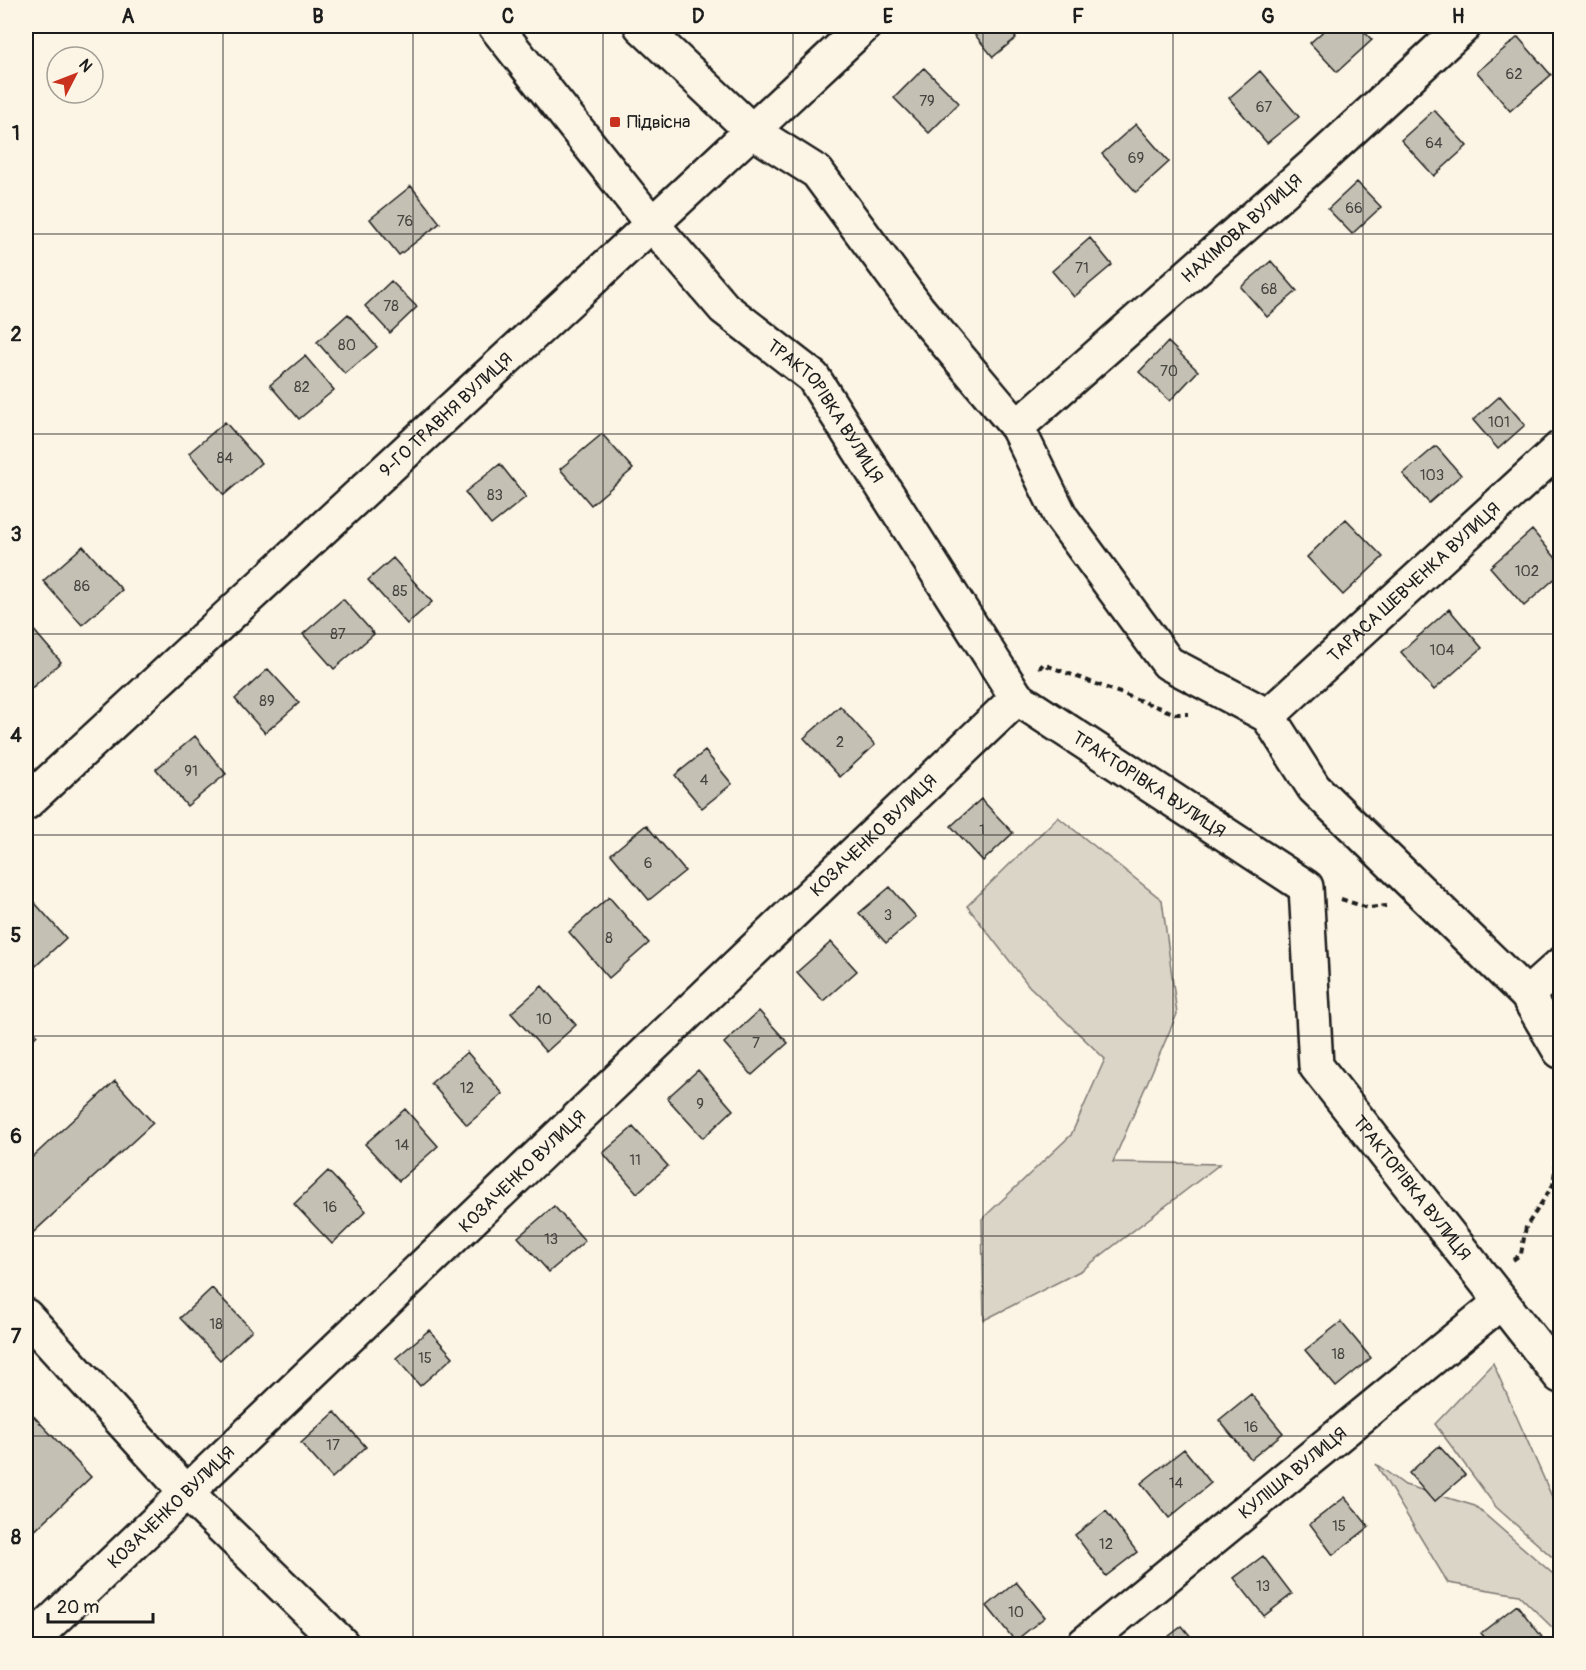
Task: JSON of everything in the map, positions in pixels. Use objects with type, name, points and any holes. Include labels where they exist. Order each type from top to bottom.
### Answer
[{"type":"street","name":"ТРАКТОРІВКА ВУЛИЦЯ","points":[[495,26],[652,224],[724,308],[813,377],[1017,698],[1306,887],[1316,1066],[1560,1376]]},
{"type":"street","points":[[641,26],[752,131],[817,172],[918,309],[1017,427],[1061,517],[1168,663],[1268,716],[1314,788],[1527,995],[1560,1051]]},
{"type":"street","name":"9-ГО ТРАВНЯ ВУЛИЦЯ","points":[[26,803],[864,26]]},
{"type":"street","name":"НАХІМОВА ВУЛИЦЯ","points":[[1017,427],[1319,160],[1464,26]]},
{"type":"street","name":"ТАРАСА ШЕВЧЕНКА ВУЛИЦЯ","points":[[1268,716],[1560,448]]},
{"type":"street","name":"КОЗАЧЕНКО ВУЛИЦЯ","points":[[28,1644],[1017,698]]},
{"type":"street","points":[[1527,995],[1560,965]]},
{"type":"street","name":"КУЛІША ВУЛИЦЯ","points":[[1084,1644],[1493,1291]]},
{"type":"street","points":[[26,1316],[187,1493],[342,1644]]},
{"type":"path","points":[[1017,698],[1043,664],[1176,714],[1199,714]]},
{"type":"path","points":[[1306,887],[1368,908],[1430,900]]},
{"type":"path","points":[[1493,1291],[1521,1254],[1526,1227],[1553,1185],[1560,1136]]},
{"type":"shaded area","points":[[1058,817],[1162,900],[1177,1014],[1113,1162],[1220,1164],[1082,1270],[984,1320],[982,1219],[1071,1135],[1105,1059],[1029,986],[967,906]]},
{"type":"shaded area","points":[[1493,1363],[1560,1515],[1560,1564],[1496,1507],[1435,1424]]},
{"type":"shaded area","points":[[1376,1464],[1405,1485],[1475,1506],[1560,1580],[1560,1635],[1519,1595],[1448,1583]]},
{"type":"building","points":[[977,26],[1006,26],[1016,38],[993,57],[971,30]]},
{"type":"building","points":[[1329,26],[1359,26],[1372,40],[1337,72],[1310,43]]},
{"type":"building","points":[[1518,37],[1551,75],[1510,111],[1477,72]]},
{"type":"building","points":[[924,68],[959,103],[929,133],[894,98]]},
{"type":"building","points":[[1260,71],[1299,117],[1267,143],[1229,98]]},
{"type":"building","points":[[1434,110],[1467,146],[1434,176],[1401,140]]},
{"type":"building","points":[[1136,124],[1169,162],[1136,192],[1102,154]]},
{"type":"building","points":[[1357,182],[1381,207],[1352,234],[1328,209]]},
{"type":"building","points":[[411,186],[440,223],[399,255],[370,219]]},
{"type":"building","points":[[1090,238],[1112,265],[1074,297],[1052,271]]},
{"type":"building","points":[[1271,261],[1297,291],[1267,317],[1241,287]]},
{"type":"building","points":[[391,281],[417,307],[390,333],[365,306]]},
{"type":"building","points":[[348,314],[377,347],[345,374],[317,342]]},
{"type":"building","points":[[1168,342],[1198,371],[1170,401],[1139,372]]},
{"type":"building","points":[[305,356],[334,390],[299,419],[270,385]]},
{"type":"building","points":[[1500,396],[1525,425],[1498,449],[1473,420]]},
{"type":"building","points":[[225,422],[261,463],[224,495],[189,453]]},
{"type":"building","points":[[602,434],[633,469],[591,505],[560,469]]},
{"type":"building","points":[[1436,446],[1461,475],[1429,503],[1403,474]]},
{"type":"building","points":[[500,464],[526,497],[491,525],[465,492]]},
{"type":"building","points":[[1346,519],[1383,557],[1343,595],[1307,557]]},
{"type":"building","points":[[1532,530],[1560,563],[1560,574],[1524,606],[1490,567]]},
{"type":"building","points":[[83,546],[122,590],[82,625],[43,581]]},
{"type":"building","points":[[393,558],[432,602],[407,624],[368,580]]},
{"type":"building","points":[[343,599],[374,634],[334,669],[303,634]]},
{"type":"building","points":[[1449,609],[1482,648],[1434,690],[1401,652]]},
{"type":"building","points":[[26,621],[61,662],[26,693]]},
{"type":"building","points":[[268,669],[299,703],[265,733],[235,699]]},
{"type":"building","points":[[840,706],[875,745],[840,777],[804,738]]},
{"type":"building","points":[[195,736],[226,774],[187,806],[156,769]]},
{"type":"building","points":[[705,751],[732,784],[702,808],[675,775]]},
{"type":"building","points":[[1560,785],[1560,799],[1554,791]]},
{"type":"building","points":[[981,799],[1013,833],[983,861],[951,826]]},
{"type":"building","points":[[646,825],[685,871],[649,900],[611,854]]},
{"type":"building","points":[[890,887],[916,917],[886,943],[859,913]]},
{"type":"building","points":[[26,893],[66,938],[26,975]]},
{"type":"building","points":[[609,897],[649,943],[609,978],[569,932]]},
{"type":"building","points":[[831,942],[857,971],[823,1001],[797,972]]},
{"type":"building","points":[[542,986],[576,1025],[546,1052],[511,1013]]},
{"type":"building","points":[[759,1011],[788,1043],[752,1075],[724,1043]]},
{"type":"building","points":[[26,1022],[37,1035],[26,1046]]},
{"type":"building","points":[[467,1052],[503,1094],[467,1125],[431,1083]]},
{"type":"building","points":[[698,1070],[733,1110],[703,1138],[667,1098]]},
{"type":"building","points":[[115,1081],[153,1123],[26,1239],[26,1163]]},
{"type":"building","points":[[405,1109],[438,1146],[399,1181],[365,1144]]},
{"type":"building","points":[[633,1127],[668,1166],[637,1193],[603,1153]]},
{"type":"building","points":[[328,1171],[366,1211],[332,1244],[294,1204]]},
{"type":"building","points":[[554,1206],[585,1241],[549,1272],[518,1237]]},
{"type":"building","points":[[212,1288],[252,1330],[220,1360],[180,1318]]},
{"type":"building","points":[[1341,1322],[1371,1358],[1336,1387],[1305,1350]]},
{"type":"building","points":[[429,1330],[453,1357],[420,1386],[396,1358]]},
{"type":"building","points":[[1251,1394],[1283,1433],[1251,1459],[1219,1420]]},
{"type":"building","points":[[26,1408],[91,1477],[26,1539],[26,1484],[30,1479],[26,1474]]},
{"type":"building","points":[[335,1412],[366,1447],[332,1478],[301,1443]]},
{"type":"building","points":[[1439,1446],[1465,1475],[1434,1502],[1409,1473]]},
{"type":"building","points":[[1184,1449],[1211,1483],[1169,1518],[1141,1483]]},
{"type":"building","points":[[1345,1497],[1369,1527],[1333,1555],[1310,1524]]},
{"type":"building","points":[[1106,1511],[1137,1552],[1106,1576],[1075,1535]]},
{"type":"building","points":[[1263,1556],[1292,1594],[1264,1616],[1234,1578]]},
{"type":"building","points":[[1016,1582],[1045,1617],[1015,1641],[987,1606]]},
{"type":"building","points":[[1517,1605],[1542,1637],[1533,1644],[1490,1644],[1481,1633]]},
{"type":"building","points":[[1182,1626],[1197,1644],[1159,1644]]},
{"type":"place","name":"Підвісна","points":[[615,122]]}]
